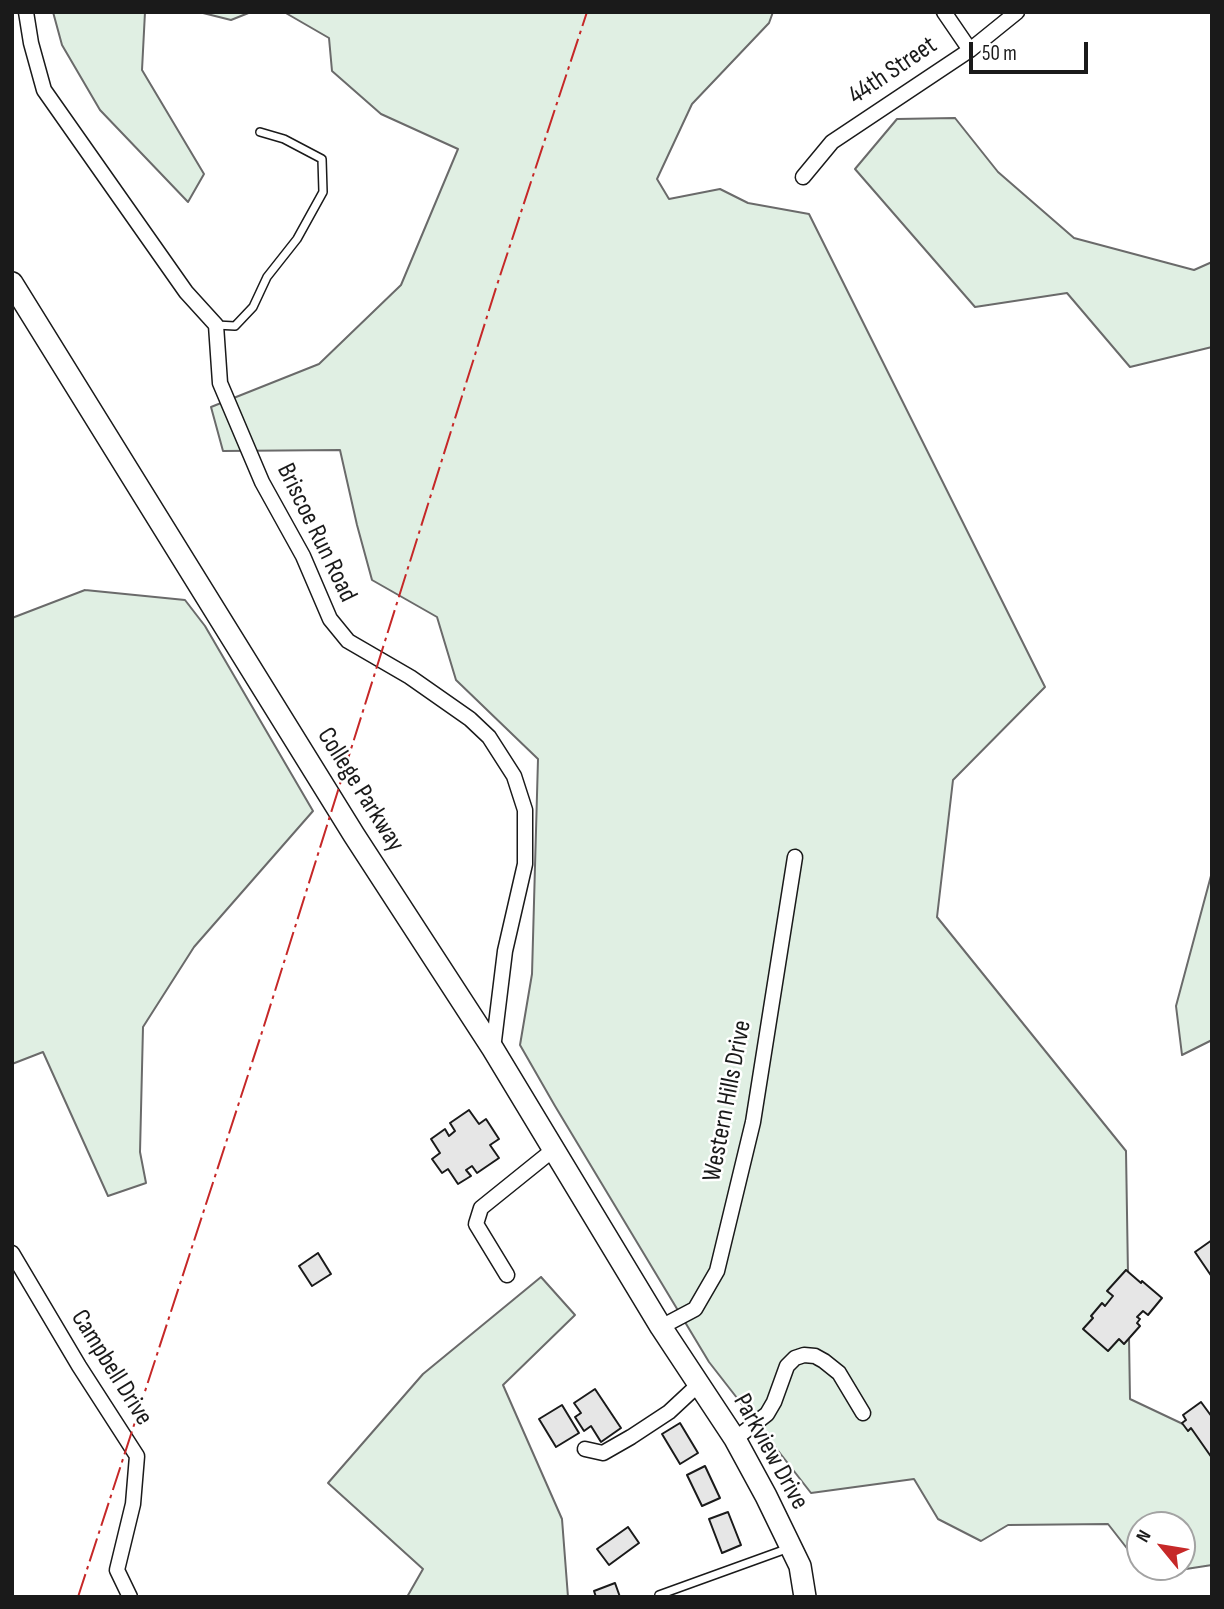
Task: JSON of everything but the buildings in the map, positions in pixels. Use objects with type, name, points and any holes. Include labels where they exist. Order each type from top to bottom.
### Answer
[{"type":"street","points":[[26,12],[44,90],[186,292],[216,325]]},
{"type":"street","points":[[944,12],[970,50]]},
{"type":"street","name":"44th Street","points":[[803,177],[832,142],[970,50],[1017,12]]},
{"type":"street","name":"College Parkway","points":[[12,282],[354,835],[493,1049],[661,1327]]},
{"type":"street","name":"Briscoe Run Road","points":[[216,325],[220,383],[262,482],[303,556],[330,619],[348,641],[410,677],[470,719],[489,737],[514,776],[525,810],[525,863],[505,951],[493,1049]]},
{"type":"street","name":"Western Hills Drive","points":[[661,1327],[695,1309],[718,1271],[753,1122],[795,857]]},
{"type":"street","points":[[507,1275],[476,1224],[481,1208],[553,1150]]},
{"type":"street","name":"Campbell Drive","points":[[12,1253],[79,1366],[137,1456],[133,1504],[117,1570],[130,1597]]},
{"type":"street","name":"Parkview Drive","points":[[661,1327],[735,1439],[766,1496],[800,1566],[805,1597]]},
{"type":"street","points":[[735,1439],[767,1414],[787,1366],[795,1358],[804,1355],[815,1356],[839,1373],[863,1413]]},
{"type":"street","name":"Parkview Drive","points":[[585,1449],[603,1453],[669,1412],[698,1385]]},
{"type":"lane","points":[[216,325],[235,326],[253,307],[267,277],[297,239],[323,192],[322,159],[284,139],[260,132]]},
{"type":"lane","name":"Parkview Drive","points":[[659,1595],[790,1548]]},
{"type":"green space","points":[[53,12],[145,12],[142,70],[204,174],[188,202],[100,110],[62,45]]},
{"type":"green space","points":[[199,12],[251,12],[231,20]]},
{"type":"green space","points":[[284,12],[773,12],[769,23],[692,104],[657,179],[669,199],[720,189],[748,203],[809,214],[1045,687],[953,780],[937,917],[1126,1151],[1130,1399],[1185,1425],[1212,1442],[1212,1565],[1196,1567],[1196,1511],[1126,1511],[1126,1547],[1108,1524],[1008,1525],[981,1541],[938,1519],[914,1479],[811,1493],[709,1362],[555,1106],[520,1045],[532,974],[538,759],[456,680],[437,617],[372,580],[340,450],[223,451],[211,407],[319,364],[401,285],[458,149],[381,114],[332,71],[329,38]]},
{"type":"green space","points":[[955,118],[998,172],[1074,238],[1194,270],[1212,262],[1212,347],[1130,367],[1067,293],[975,307],[855,169],[897,119]]},
{"type":"green space","points":[[85,590],[185,600],[205,626],[313,811],[194,947],[143,1027],[140,1152],[146,1183],[108,1196],[43,1052],[12,1064],[12,618]]},
{"type":"green space","points":[[1212,872],[1212,1040],[1182,1055],[1176,1006]]},
{"type":"green space","points":[[541,1277],[575,1315],[503,1385],[562,1519],[568,1597],[407,1597],[423,1569],[328,1483],[423,1374]]},
{"type":"power","points":[[78,1597],[263,1029],[496,288],[587,12]]}]
